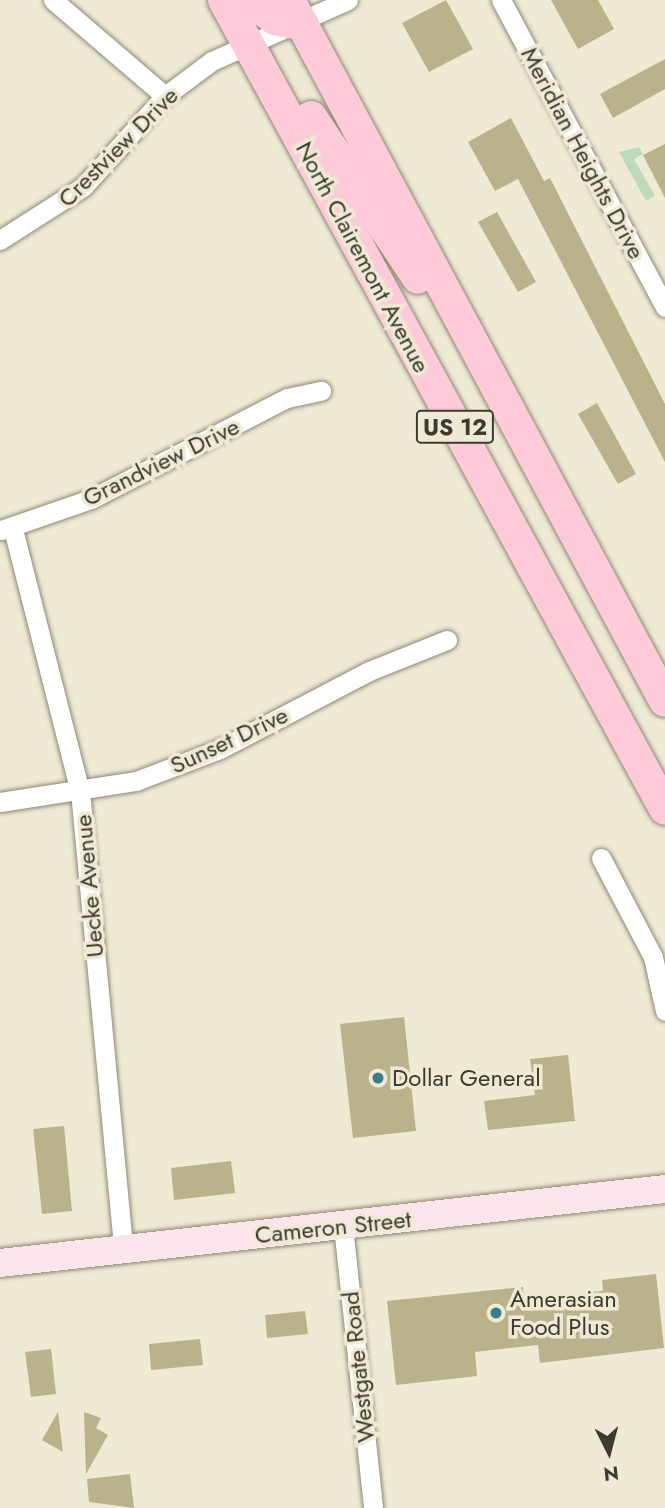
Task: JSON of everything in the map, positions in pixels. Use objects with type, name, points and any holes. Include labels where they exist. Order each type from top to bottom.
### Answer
[{"type":"main road","name":"North Clairemont Avenue","points":[[224,0],[665,808]]},
{"type":"main road","points":[[249,0],[275,19],[296,12]]},
{"type":"main road","name":"US 12","points":[[296,12],[470,345],[665,701]]},
{"type":"main road","points":[[248,44],[280,64],[368,209],[470,345]]},
{"type":"main road","name":"Cameron Street","points":[[0,1263],[665,1189]]},
{"type":"street","points":[[53,0],[165,96]]},
{"type":"street","name":"Crestview Drive","points":[[0,240],[83,187],[165,96],[212,61],[248,44],[296,12],[348,0]]},
{"type":"street","name":"Meridian Heights Drive","points":[[501,0],[665,307]]},
{"type":"street","name":"Grandview Drive","points":[[6,529],[103,493],[287,398],[321,391]]},
{"type":"street","name":"Uecke Avenue","points":[[6,529],[80,791],[123,1250]]},
{"type":"street","name":"Sunset Drive","points":[[0,803],[136,781],[220,749],[369,671],[447,640]]},
{"type":"street","points":[[601,858],[653,957],[665,1011]]},
{"type":"street","name":"Westgate Road","points":[[343,1226],[373,1508]]},
{"type":"green space","points":[[639,147],[643,154],[634,159],[655,196],[646,201],[619,152]]},
{"type":"building","points":[[446,0],[473,49],[429,72],[402,23]]},
{"type":"building","points":[[551,0],[598,0],[614,29],[578,49]]},
{"type":"building","points":[[665,59],[665,89],[613,118],[600,94]]},
{"type":"building","points":[[511,118],[544,181],[550,178],[665,404],[665,462],[518,179],[495,191],[468,142]]},
{"type":"building","points":[[665,144],[665,198],[643,155]]},
{"type":"building","points":[[497,212],[536,282],[518,292],[478,222]]},
{"type":"building","points":[[597,403],[636,474],[618,484],[578,414]]},
{"type":"building","name":"Dollar General","points":[[404,1017],[416,1131],[353,1138],[340,1024]]},
{"type":"building","points":[[568,1055],[575,1121],[488,1130],[484,1101],[535,1095],[530,1059]]},
{"type":"building","points":[[64,1126],[72,1211],[42,1214],[33,1129]]},
{"type":"building","points":[[231,1161],[235,1193],[174,1200],[171,1168]]},
{"type":"building","points":[[656,1274],[664,1348],[540,1363],[538,1345],[475,1352],[477,1376],[396,1385],[387,1301],[523,1287],[524,1304],[592,1296],[591,1292],[603,1291],[602,1280]]},
{"type":"building","points":[[305,1311],[308,1334],[267,1338],[265,1315]]},
{"type":"building","points":[[200,1339],[203,1365],[151,1370],[149,1344]]},
{"type":"building","points":[[51,1349],[56,1394],[31,1397],[25,1352]]},
{"type":"building","points":[[58,1412],[63,1452],[42,1440]]},
{"type":"building","points":[[84,1412],[101,1418],[96,1428],[108,1435],[86,1474]]},
{"type":"building","points":[[130,1474],[134,1508],[89,1502],[87,1479]]},
{"type":"place","name":"Dollar General","points":[[378,1078]]},
{"type":"place","name":"Amerasian Food Plus","points":[[496,1313]]}]
